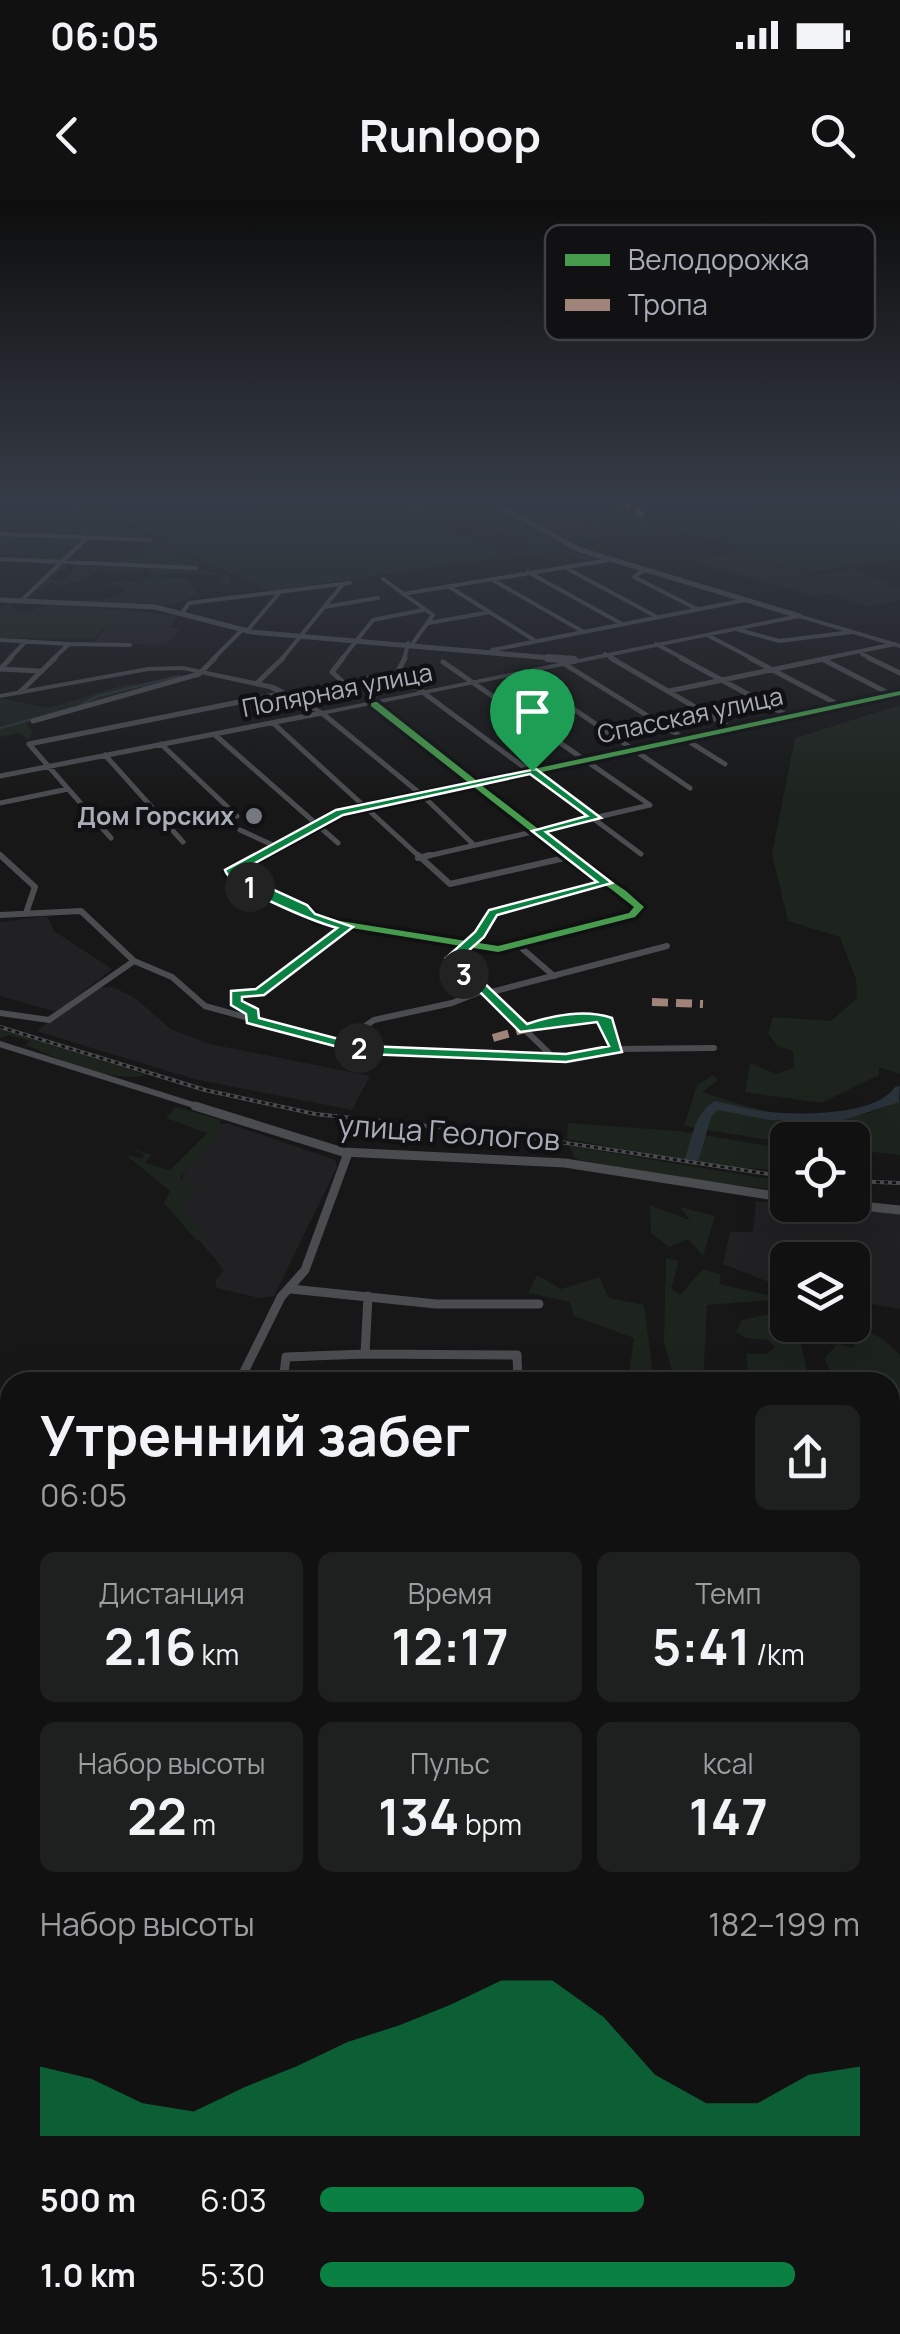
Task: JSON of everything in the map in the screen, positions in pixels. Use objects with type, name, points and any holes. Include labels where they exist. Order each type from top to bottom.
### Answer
[{"type":"main road","name":"Полярная улица","points":[[322,713],[799,616]]},
{"type":"main road","points":[[799,616],[897,645]]},
{"type":"main road","points":[[0,696],[158,668],[257,682],[322,713]]},
{"type":"street","points":[[56,603],[155,607],[245,631],[574,660]]},
{"type":"street","points":[[182,613],[192,603]]},
{"type":"street","points":[[33,721],[204,672],[270,603]]},
{"type":"street","points":[[257,682],[269,675],[327,603]]},
{"type":"street","points":[[324,606],[347,603]]},
{"type":"street","points":[[397,672],[411,643],[433,615],[414,603]]},
{"type":"street","points":[[474,603],[534,640]]},
{"type":"street","points":[[533,603],[582,631]]},
{"type":"street","points":[[583,603],[622,624]]},
{"type":"street","points":[[630,603],[657,617]]},
{"type":"street","points":[[684,603],[697,609]]},
{"type":"street","points":[[492,650],[732,603]]},
{"type":"street","points":[[755,603],[799,616]]},
{"type":"street","points":[[343,682],[331,674],[373,620],[423,610]]},
{"type":"street","points":[[429,623],[490,612]]},
{"type":"street","points":[[736,629],[755,638],[791,643],[852,632]]},
{"type":"street","points":[[707,634],[841,706]]},
{"type":"street","points":[[0,640],[130,645]]},
{"type":"street","points":[[1,668],[26,641]]},
{"type":"street","points":[[20,692],[69,644]]},
{"type":"street","points":[[656,644],[793,717]]},
{"type":"street","points":[[669,691],[897,645]]},
{"type":"street","points":[[861,653],[900,673]]},
{"type":"street","points":[[605,654],[731,728]]},
{"type":"street","points":[[535,657],[552,666]]},
{"type":"street","points":[[824,660],[896,694]]},
{"type":"street","points":[[418,858],[650,805],[443,662]]},
{"type":"street","points":[[562,663],[724,764]]},
{"type":"street","points":[[1,668],[38,671]]},
{"type":"street","points":[[111,838],[29,744],[397,672],[641,854]]},
{"type":"street","points":[[522,674],[690,788]]},
{"type":"street","name":"Спасская улица","points":[[347,927],[311,917],[303,908],[242,884],[229,873],[314,825],[362,808],[896,694]]},
{"type":"street","points":[[252,1020],[255,1015],[236,1002],[236,994],[260,992],[347,927],[498,949],[639,910],[374,704]]},
{"type":"street","points":[[322,713],[422,795],[474,845]]},
{"type":"street","name":"Полярная улица","points":[[0,776],[322,713]]},
{"type":"street","points":[[273,723],[450,884],[569,857]]},
{"type":"street","points":[[214,734],[338,843]]},
{"type":"street","points":[[161,744],[237,816]]},
{"type":"street","points":[[106,755],[183,842]]},
{"type":"street","points":[[0,803],[68,790]]},
{"type":"street","points":[[240,830],[275,846]]},
{"type":"street","points":[[0,855],[35,887],[27,910]]},
{"type":"street","points":[[554,1058],[483,993],[452,958],[480,934],[493,912],[606,883]]},
{"type":"street","points":[[0,915],[27,910],[81,911],[94,927],[134,956],[134,961]]},
{"type":"street","points":[[518,945],[554,976]]},
{"type":"street","points":[[340,1044],[374,1020],[667,946]]},
{"type":"street","points":[[0,1013],[49,1020],[134,961]]},
{"type":"street","points":[[134,961],[172,978],[205,1006],[365,1050],[554,1058],[617,1049],[714,1048]]},
{"type":"street","points":[[525,1029],[563,1019],[607,1021],[617,1049]]},
{"type":"street","name":"улица Геологов","points":[[0,1044],[348,1154],[565,1163],[770,1195]]},
{"type":"street","points":[[244,1372],[272,1314],[305,1270],[348,1154]]},
{"type":"street","points":[[870,1207],[900,1210]]},
{"type":"street","points":[[291,1288],[436,1304],[539,1304]]},
{"type":"street","points":[[365,1354],[368,1296]]},
{"type":"street","points":[[284,1372],[286,1357],[365,1354],[517,1355],[518,1372]]},
{"type":"shaded area","points":[[12,603],[13,609],[29,612],[46,605],[122,610],[93,639],[0,638],[0,607]]},
{"type":"shaded area","points":[[93,603],[178,603],[156,606]]},
{"type":"shaded area","points":[[857,603],[888,603],[868,607]]},
{"type":"shaded area","points":[[121,609],[177,616],[169,628],[180,629],[165,645],[94,642]]},
{"type":"shaded area","points":[[127,684],[161,686],[134,689],[34,719],[26,724],[33,731],[29,740],[19,733],[0,737],[0,698],[48,708]]},
{"type":"shaded area","points":[[900,705],[900,1074],[879,1067],[879,1075],[821,1103],[745,1092],[750,1063],[776,1074],[794,1068],[793,1051],[778,1046],[768,1034],[773,1017],[831,1021],[857,998],[856,979],[840,937],[788,921],[772,854],[795,738]]},
{"type":"shaded area","points":[[47,916],[54,931],[112,969],[57,1012],[0,996],[0,922]]},
{"type":"shaded area","points":[[113,987],[135,998],[171,1029],[210,1044],[370,1076],[352,1110],[194,1079],[36,1031],[97,988]]},
{"type":"shaded area","points":[[0,1029],[146,1075],[117,1076],[85,1069],[26,1045],[30,1041],[9,1035],[0,1038]]},
{"type":"shaded area","points":[[713,1075],[718,1080],[702,1092],[777,1113],[826,1119],[876,1111],[900,1100],[900,1155],[870,1152],[870,1122],[770,1122],[770,1140],[684,1126],[697,1085]]},
{"type":"shaded area","points":[[176,1107],[221,1120],[210,1145],[180,1178],[197,1185],[187,1193],[192,1198],[180,1204],[206,1238],[197,1241],[164,1203],[170,1191],[126,1155],[142,1159],[144,1155],[131,1148],[151,1155],[145,1163],[170,1170],[207,1133],[166,1118]]},
{"type":"shaded area","points":[[227,1123],[335,1160],[337,1167],[274,1296],[259,1298],[217,1288],[215,1281],[224,1270],[170,1205],[170,1196],[217,1125]]},
{"type":"shaded area","points":[[568,1123],[679,1131],[770,1146],[770,1170],[718,1166],[567,1139]]},
{"type":"shaded area","points":[[569,1146],[770,1179],[770,1189],[670,1177],[576,1159]]},
{"type":"shaded area","points":[[756,1201],[770,1202],[770,1222],[870,1222],[870,1211],[900,1214],[900,1309],[870,1304],[870,1242],[770,1242],[770,1282],[723,1264],[730,1232],[753,1232]]},
{"type":"shaded area","points":[[650,1205],[690,1220],[680,1207],[715,1216],[703,1256],[688,1239],[669,1247],[651,1233]]},
{"type":"shaded area","points":[[666,1258],[679,1261],[671,1289],[680,1295],[703,1269],[721,1275],[719,1284],[770,1296],[770,1300],[707,1305],[704,1372],[672,1372],[664,1341]]},
{"type":"shaded area","points":[[537,1275],[561,1289],[599,1277],[609,1298],[644,1305],[653,1372],[629,1372],[634,1338],[574,1316],[570,1302],[528,1293]]},
{"type":"shaded area","points":[[770,1314],[770,1342],[736,1332],[742,1320]]},
{"type":"shaded area","points":[[870,1332],[900,1355],[900,1372],[830,1372],[825,1358],[837,1344],[853,1348],[856,1342],[870,1342]]},
{"type":"shaded area","points":[[770,1342],[801,1342],[807,1372],[748,1372],[746,1354],[767,1354],[775,1347]]},
{"type":"waterway","points":[[80,705],[98,696],[179,676]]},
{"type":"waterway","points":[[0,728],[73,708]]},
{"type":"waterway","points":[[692,1159],[705,1116],[715,1105],[769,1116],[844,1116],[894,1099],[900,1090]]},
{"type":"railway","points":[[0,1027],[205,1090],[315,1114],[521,1136],[770,1174]]},
{"type":"railway","points":[[870,1182],[900,1183]]},
{"type":"marked path","points":[[652,1002],[703,1004]]},
{"type":"marked path","points":[[493,1038],[525,1029]]},
{"type":"cycle path","points":[[374,704],[423,742],[471,780],[495,800],[544,838],[639,907],[632,915],[498,949],[318,920],[303,908],[233,879],[229,873],[340,813],[468,786],[485,781],[768,720],[900,693]]},
{"type":"place","name":"Дом Горских","points":[[254,816]]},
{"type":"route","points":[[532,771],[596,818],[537,831],[606,883],[493,912],[480,934],[462,945],[452,958],[482,992],[525,1029],[550,1020],[598,1018],[607,1021],[617,1049],[566,1058],[365,1050],[252,1020],[253,1012],[234,1000],[236,994],[260,992],[347,927],[311,917],[303,908],[242,884],[229,873],[340,813],[532,771]]}]
